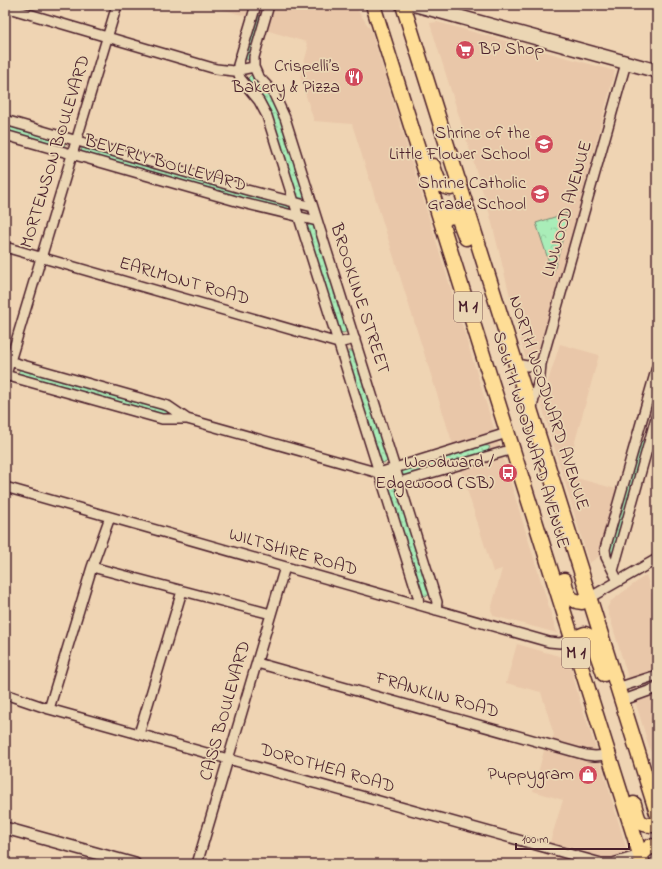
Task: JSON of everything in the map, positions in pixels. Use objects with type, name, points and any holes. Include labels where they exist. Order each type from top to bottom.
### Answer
[{"type":"main road","name":"SOUTH WOODWARD AVENUE","points":[[373,5],[642,859]]},
{"type":"main road","name":"NORTH WOODWARD AVENUE","points":[[403,5],[459,181],[490,286],[531,411],[657,813]]},
{"type":"main road","points":[[416,5],[657,71]]},
{"type":"main road","points":[[388,53],[410,91],[438,181],[443,187],[451,188],[459,181]]},
{"type":"main road","points":[[442,224],[448,216],[458,217],[461,221],[477,271],[490,286]]},
{"type":"main road","points":[[536,523],[554,550],[569,598],[574,602],[582,602],[589,598]]},
{"type":"main road","points":[[572,639],[585,634],[591,637],[603,673],[619,694]]},
{"type":"main road","points":[[608,755],[625,775],[642,823],[645,826],[654,825],[657,822]]},
{"type":"main road","points":[[642,859],[651,846],[657,848]]},
{"type":"street","name":"MORTENSON BOULEVARD","points":[[5,376],[8,360],[73,154],[117,5]]},
{"type":"street","points":[[238,71],[238,65],[256,5]]},
{"type":"street","points":[[5,7],[216,69],[238,71],[254,67],[254,57],[269,5]]},
{"type":"street","name":"LINWOOD AVENUE","points":[[531,411],[540,376],[541,364],[626,63]]},
{"type":"street","name":"BROOKLINE STREET","points":[[254,67],[258,76],[273,92],[278,101],[400,482],[437,602],[436,610]]},
{"type":"street","name":"BROOKLINE STREET","points":[[238,71],[240,78],[259,101],[267,116],[378,473],[418,596],[419,605]]},
{"type":"street","name":"BEVERLY BOULEVARD","points":[[5,120],[313,207]]},
{"type":"street","name":"BEVERLY BOULEVARD","points":[[5,134],[299,218],[317,221]]},
{"type":"street","name":"EARLMONT ROAD","points":[[5,248],[338,343],[355,339]]},
{"type":"street","points":[[8,360],[168,406],[187,419]]},
{"type":"street","points":[[516,364],[527,366],[541,364]]},
{"type":"street","points":[[618,581],[606,557],[605,549],[657,367]]},
{"type":"street","points":[[5,376],[162,419],[187,419],[378,473],[400,482],[513,449]]},
{"type":"street","points":[[613,571],[655,428],[657,414]]},
{"type":"street","points":[[638,432],[655,428]]},
{"type":"street","points":[[378,473],[507,433]]},
{"type":"street","name":"WILTSHIRE ROAD","points":[[5,487],[549,642],[560,643],[572,639]]},
{"type":"street","points":[[49,709],[92,567],[110,517]]},
{"type":"street","points":[[589,598],[657,559]]},
{"type":"street","points":[[92,567],[271,614]]},
{"type":"street","name":"CASS BOULEVARD","points":[[198,864],[285,567]]},
{"type":"street","points":[[139,734],[182,590]]},
{"type":"street","name":"FRANKLIN ROAD","points":[[257,663],[586,755],[608,755]]},
{"type":"street","points":[[619,694],[657,675]]},
{"type":"street","points":[[619,694],[657,688]]},
{"type":"street","name":"DOROTHEA ROAD","points":[[5,694],[49,709],[601,863],[614,863],[642,859]]},
{"type":"street","points":[[5,828],[135,864]]},
{"type":"shaded area","points":[[208,5],[354,5],[371,30],[557,633],[494,616],[491,610],[502,569],[493,572],[352,124],[314,121],[300,77],[308,48],[306,42],[269,31],[245,16]]},
{"type":"shaded area","points":[[437,22],[615,71],[559,282],[537,352],[530,360],[525,357],[490,215],[430,23]]},
{"type":"shaded area","points":[[560,344],[599,355],[569,463],[573,477],[616,489],[600,556],[589,563],[541,403]]},
{"type":"shaded area","points":[[646,575],[657,610],[657,773],[607,608],[611,601]]},
{"type":"shaded area","points":[[517,644],[569,659],[578,695],[603,770],[631,864],[576,864],[546,855],[563,800],[533,791],[544,751],[554,735],[541,692],[506,683]]},
{"type":"green space","points":[[258,15],[261,16],[251,58],[247,60],[245,56]]},
{"type":"green space","points":[[251,75],[255,76],[278,106],[305,196],[302,199],[296,197],[248,82],[248,78]]},
{"type":"green space","points":[[5,123],[63,140],[65,145],[61,147],[5,131]]},
{"type":"green space","points":[[83,146],[288,204],[290,208],[287,212],[82,153],[81,148]]},
{"type":"green space","points":[[570,212],[553,274],[536,223]]},
{"type":"green space","points":[[310,224],[314,225],[347,331],[344,333],[338,332],[307,227]]},
{"type":"green space","points":[[349,351],[354,351],[388,460],[385,463],[380,462],[347,357]]},
{"type":"green space","points":[[20,369],[168,410],[172,415],[171,417],[21,375],[18,373]]},
{"type":"green space","points":[[645,441],[614,556],[612,557],[609,551],[639,443]]},
{"type":"green space","points":[[484,444],[490,447],[487,452],[404,477],[402,476],[401,470]]},
{"type":"green space","points":[[391,485],[397,486],[430,592],[429,595],[425,596],[420,592],[388,490]]},
{"type":"place","name":"BP Shop","points":[[465,50]]},
{"type":"place","name":"Crispelli’s Bakery & Pizza","points":[[354,77]]},
{"type":"place","name":"Shrine of the Little Flower School","points":[[544,144]]},
{"type":"place","name":"Shrine Catholic Grade School","points":[[540,194]]},
{"type":"place","name":"Woodward / Edgewood (SB)","points":[[508,473]]},
{"type":"place","name":"Puppygram","points":[[588,775]]}]
